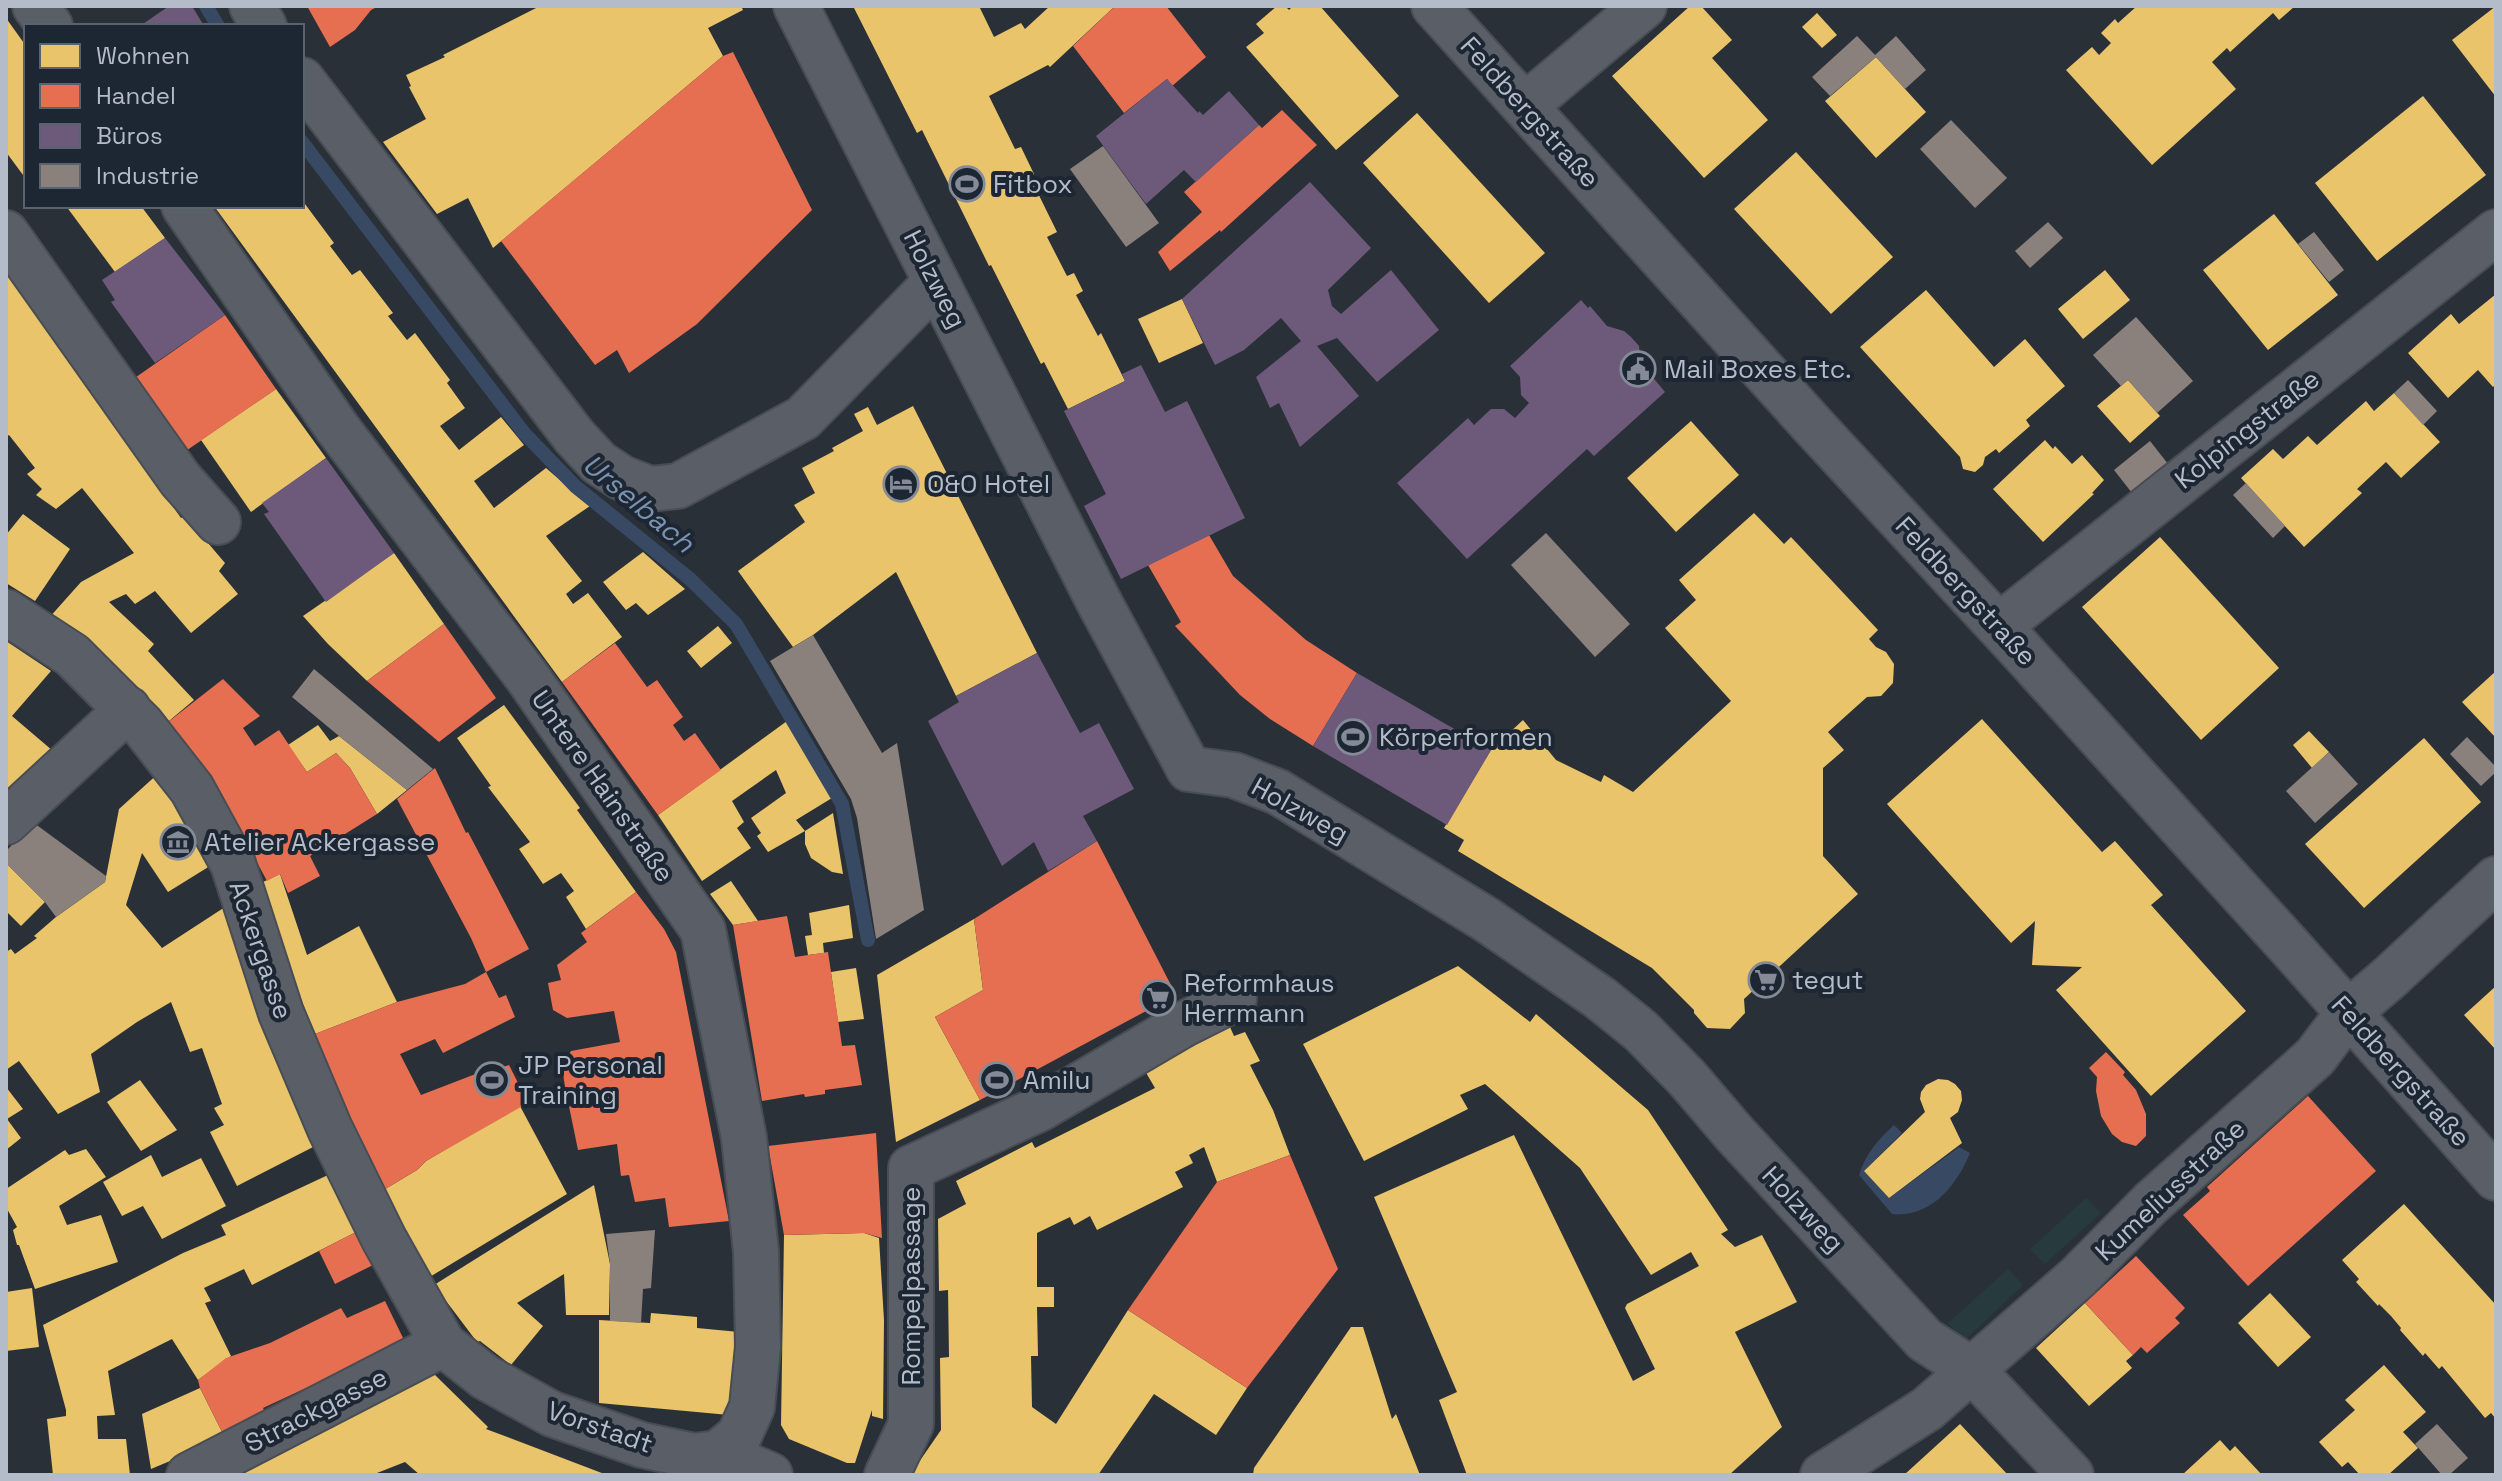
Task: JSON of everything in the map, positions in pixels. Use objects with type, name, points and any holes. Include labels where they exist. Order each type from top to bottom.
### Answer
[{"type":"street","points":[[35,6],[48,24]]},
{"type":"street","points":[[252,6],[263,24]]},
{"type":"street","name":"Holzweg","points":[[796,6],[1098,600],[1189,769],[1234,775],[1278,792],[1487,920],[1600,998],[1641,1031],[1687,1078],[1925,1340],[1972,1370],[2071,1475]]},
{"type":"street","name":"Feldbergstraße","points":[[1434,6],[2349,1012],[2496,1178]]},
{"type":"street","points":[[1525,106],[1644,6]]},
{"type":"street","points":[[304,83],[574,436],[599,463],[622,478],[650,489],[678,486],[803,418],[936,282]]},
{"type":"street","name":"Untere Hainstraße","points":[[185,208],[338,429],[528,678],[703,930],[744,1138],[756,1252],[758,1347],[752,1407],[739,1436],[718,1453]]},
{"type":"street","name":"Kolpingstraße","points":[[1999,626],[2496,232]]},
{"type":"street","points":[[6,233],[180,479],[218,522]]},
{"type":"street","name":"Ackergasse","points":[[6,612],[72,655],[128,709],[192,789],[233,864],[281,1013],[330,1129],[384,1239],[443,1344]]},
{"type":"street","points":[[6,822],[128,709]]},
{"type":"street","name":"Kumeliusstraße","points":[[1823,1475],[1927,1409],[2077,1278],[2151,1203],[2315,1057],[2349,1012],[2496,879]]},
{"type":"street","name":"Rompelpassage","points":[[887,1475],[911,1424],[911,1168],[1039,1109],[1184,1024],[1234,999]]},
{"type":"street","name":"Vorstadt","points":[[443,1344],[485,1377],[552,1414],[642,1445],[694,1456],[718,1453],[770,1475]]},
{"type":"street","name":"Strackgasse","points":[[189,1475],[443,1344]]},
{"type":"green space","points":[[2086,1198],[2101,1213],[2045,1264],[2030,1249]]},
{"type":"green space","points":[[2008,1269],[2023,1285],[1964,1341],[1948,1323]]},
{"type":"water","points":[[1894,1125],[1902,1133],[1864,1171],[1889,1198],[1959,1147],[1970,1153],[1958,1177],[1941,1197],[1919,1211],[1906,1214],[1892,1214],[1859,1175],[1873,1147]]},
{"type":"building: Wohnen","points":[[540,6],[741,6],[743,10],[708,28],[723,56],[493,248],[468,198],[437,214],[383,142],[426,119],[406,75]]},
{"type":"building: Wohnen","points":[[853,6],[979,6],[994,37],[1021,23],[1025,29],[1050,6],[1115,6],[1050,67],[1048,65],[989,96],[1015,149],[1021,147],[1034,174],[1030,177],[1057,232],[1047,237],[1067,276],[1074,273],[1083,291],[1076,295],[1098,336],[1101,333],[1125,381],[1068,409],[989,266],[922,130],[917,133]]},
{"type":"building: Wohnen","points":[[1277,6],[1285,6],[1289,10],[1293,6],[1320,6],[1399,96],[1336,150],[1246,47],[1264,33],[1256,24]]},
{"type":"building: Wohnen","points":[[1690,6],[1701,6],[1732,40],[1712,58],[1768,120],[1704,178],[1612,76]]},
{"type":"building: Wohnen","points":[[2137,6],[2295,6],[2279,20],[2273,13],[2230,52],[2227,48],[2212,62],[2236,89],[2152,165],[2066,70],[2092,47],[2099,55],[2111,43],[2101,33],[2115,19],[2118,23]]},
{"type":"building: Wohnen","points":[[2496,6],[2496,97],[2452,40]]},
{"type":"building: Wohnen","points":[[1817,13],[1837,35],[1822,48],[1802,27]]},
{"type":"building: Wohnen","points":[[6,18],[24,43],[24,176],[6,152]]},
{"type":"building: Wohnen","points":[[1876,57],[1926,112],[1876,158],[1825,101]]},
{"type":"building: Wohnen","points":[[2423,96],[2486,175],[2377,261],[2315,183]]},
{"type":"building: Wohnen","points":[[1417,113],[1545,253],[1489,303],[1363,163]]},
{"type":"building: Wohnen","points":[[1796,152],[1893,257],[1831,314],[1734,209]]},
{"type":"building: Wohnen","points":[[304,203],[334,243],[330,246],[352,275],[360,270],[393,313],[388,316],[407,340],[415,333],[450,380],[447,383],[465,408],[440,426],[459,450],[501,417],[524,445],[474,481],[494,508],[546,468],[590,506],[546,536],[582,581],[566,594],[573,604],[588,593],[622,637],[562,682],[215,208],[304,208]]},
{"type":"building: Wohnen","points":[[67,208],[142,208],[165,238],[115,272]]},
{"type":"building: Wohnen","points":[[2274,214],[2338,295],[2268,350],[2203,270]]},
{"type":"building: Wohnen","points":[[6,256],[40,319],[181,518],[185,516],[225,563],[219,571],[238,594],[191,633],[155,591],[135,604],[126,594],[109,602],[154,644],[148,651],[194,700],[163,726],[48,619],[81,582],[134,553],[82,488],[56,509],[36,495],[42,489],[27,474],[35,468],[9,435],[6,437]]},
{"type":"building: Wohnen","points":[[2105,270],[2130,300],[2083,339],[2058,309]]},
{"type":"building: Wohnen","points":[[1926,290],[1994,367],[2025,339],[2065,386],[2026,420],[2030,426],[1999,453],[1996,449],[1985,457],[1983,465],[1975,472],[1963,469],[1960,457],[1860,347]]},
{"type":"building: Wohnen","points":[[2496,294],[2496,384],[2493,387],[2478,370],[2448,398],[2408,353],[2451,314],[2459,324]]},
{"type":"building: Wohnen","points":[[1182,299],[1203,343],[1159,363],[1138,319]]},
{"type":"building: Wohnen","points":[[2128,380],[2160,416],[2130,443],[2097,406]]},
{"type":"building: Wohnen","points":[[276,389],[326,458],[251,512],[201,440]]},
{"type":"building: Wohnen","points":[[2394,393],[2440,442],[2401,478],[2386,462],[2357,489],[2362,493],[2304,547],[2241,478],[2273,449],[2283,459],[2308,436],[2317,445],[2366,401],[2374,411]]},
{"type":"building: Wohnen","points":[[913,406],[1037,653],[956,696],[896,572],[793,647],[738,571],[805,522],[794,505],[815,493],[802,468],[863,431],[854,414],[868,407],[877,425]]},
{"type":"building: Wohnen","points":[[1691,421],[1739,475],[1676,532],[1627,478]]},
{"type":"building: Wohnen","points":[[2045,440],[2072,464],[2082,455],[2104,480],[2094,494],[2043,542],[1993,489]]},
{"type":"building: Wohnen","points":[[1754,513],[1784,544],[1791,537],[1878,630],[1869,639],[1886,652],[1894,664],[1893,683],[1881,696],[1867,697],[1828,732],[1844,750],[1823,768],[1823,856],[1858,894],[1744,999],[1745,1013],[1730,1029],[1707,1028],[1694,1010],[1652,968],[1458,851],[1464,840],[1444,828],[1491,750],[1523,720],[1556,760],[1601,782],[1604,775],[1633,792],[1731,701],[1665,628],[1696,600],[1679,580]]},
{"type":"building: Wohnen","points":[[23,514],[70,549],[35,601],[6,583],[6,535]]},
{"type":"building: Wohnen","points":[[2160,537],[2279,668],[2201,740],[2082,607]]},
{"type":"building: Wohnen","points":[[643,552],[685,589],[648,615],[636,603],[626,610],[603,582]]},
{"type":"building: Wohnen","points":[[394,553],[444,624],[367,681],[303,616]]},
{"type":"building: Wohnen","points":[[718,626],[732,643],[701,668],[687,651]]},
{"type":"building: Wohnen","points":[[6,641],[51,671],[12,716],[53,751],[6,803]]},
{"type":"building: Wohnen","points":[[2496,671],[2496,738],[2462,702]]},
{"type":"building: Wohnen","points":[[504,705],[580,808],[577,810],[636,892],[586,929],[566,897],[574,891],[561,873],[543,884],[519,849],[530,842],[488,787],[491,786],[457,738]]},
{"type":"building: Wohnen","points":[[1982,719],[2102,852],[2115,841],[2163,895],[2151,905],[2246,1011],[2151,1096],[2056,990],[2082,967],[2032,965],[2035,921],[2011,943],[1887,804]]},
{"type":"building: Wohnen","points":[[787,721],[832,798],[796,820],[805,831],[768,852],[757,836],[761,833],[751,818],[786,793],[776,770],[732,801],[744,822],[737,828],[751,848],[702,881],[658,815]]},
{"type":"building: Wohnen","points":[[318,725],[330,741],[339,736],[407,790],[377,814],[350,768],[336,753],[307,772],[288,745]]},
{"type":"building: Wohnen","points":[[2309,731],[2329,752],[2312,768],[2293,745]]},
{"type":"building: Wohnen","points":[[2424,738],[2481,802],[2364,908],[2305,844]]},
{"type":"building: Wohnen","points":[[161,771],[218,861],[168,892],[142,853],[126,905],[162,948],[225,907],[319,1144],[237,1186],[210,1132],[224,1125],[214,1108],[222,1104],[202,1048],[190,1052],[171,1002],[91,1054],[100,1092],[58,1114],[19,1061],[6,1070],[6,952],[11,949],[15,954],[37,938],[34,936],[56,917],[105,882],[119,809]]},
{"type":"building: Wohnen","points":[[833,813],[843,874],[832,872],[811,858],[805,844],[805,831]]},
{"type":"building: Wohnen","points":[[6,863],[45,902],[21,926],[6,911]]},
{"type":"building: Wohnen","points":[[280,874],[307,955],[359,926],[397,1002],[315,1034],[288,967],[263,882]]},
{"type":"building: Wohnen","points":[[731,881],[758,921],[733,925],[710,894]]},
{"type":"building: Wohnen","points":[[849,905],[853,938],[823,943],[824,953],[808,955],[805,936],[812,935],[809,913]]},
{"type":"building: Wohnen","points":[[974,919],[983,990],[935,1017],[980,1100],[896,1142],[877,975]]},
{"type":"building: Wohnen","points":[[1458,966],[1530,1022],[1536,1014],[1648,1110],[1728,1230],[1721,1234],[1735,1247],[1762,1235],[1797,1302],[1735,1332],[1782,1427],[1729,1475],[1467,1475],[1439,1400],[1457,1392],[1374,1197],[1514,1135],[1633,1381],[1655,1369],[1625,1308],[1627,1304],[1699,1266],[1691,1252],[1651,1275],[1580,1168],[1485,1084],[1460,1095],[1468,1109],[1364,1161],[1303,1044]]},
{"type":"building: Wohnen","points":[[856,968],[864,1019],[838,1022],[831,972]]},
{"type":"building: Wohnen","points":[[2496,986],[2496,1050],[2464,1015]]},
{"type":"building: Wohnen","points":[[1230,1027],[1234,1036],[1245,1032],[1260,1061],[1250,1065],[1273,1110],[1290,1155],[1217,1182],[1204,1147],[1189,1155],[1193,1163],[1175,1172],[1183,1187],[1097,1230],[1090,1216],[1074,1225],[1070,1217],[1037,1233],[1037,1287],[1054,1287],[1054,1307],[1037,1307],[1038,1356],[1031,1356],[1032,1407],[1056,1424],[1128,1310],[1247,1388],[1216,1435],[1154,1394],[1098,1475],[910,1475],[941,1430],[940,1358],[949,1357],[948,1290],[939,1291],[938,1219],[966,1204],[956,1181],[1032,1142],[1035,1148],[1155,1088],[1145,1071]]},
{"type":"building: Wohnen","points":[[1938,1079],[1948,1080],[1961,1091],[1958,1112],[1950,1118],[1962,1143],[1889,1198],[1864,1171],[1925,1112],[1921,1092],[1926,1085]]},
{"type":"building: Wohnen","points":[[140,1080],[177,1130],[141,1151],[107,1102]]},
{"type":"building: Wohnen","points":[[6,1087],[23,1109],[7,1119],[21,1138],[6,1150]]},
{"type":"building: Wohnen","points":[[520,1106],[567,1194],[428,1278],[382,1191],[426,1161]]},
{"type":"building: Wohnen","points":[[86,1149],[106,1177],[59,1206],[67,1225],[101,1215],[118,1262],[35,1289],[17,1245],[13,1230],[17,1227],[6,1207],[6,1189],[65,1150],[69,1155]]},
{"type":"building: Wohnen","points":[[151,1155],[162,1177],[201,1158],[226,1206],[162,1239],[143,1206],[122,1216],[103,1182]]},
{"type":"building: Wohnen","points":[[328,1175],[358,1231],[252,1285],[244,1269],[204,1288],[211,1301],[205,1303],[231,1356],[198,1380],[172,1339],[108,1371],[115,1415],[97,1416],[98,1439],[126,1439],[130,1475],[53,1475],[47,1419],[66,1416],[66,1410],[43,1325],[183,1253],[226,1235],[221,1225]]},
{"type":"building: Wohnen","points":[[594,1185],[610,1264],[609,1315],[566,1315],[564,1274],[517,1303],[543,1326],[511,1365],[480,1341],[477,1342],[434,1285]]},
{"type":"building: Wohnen","points":[[2404,1204],[2496,1305],[2496,1419],[2491,1413],[2485,1418],[2442,1366],[2439,1369],[2425,1353],[2423,1356],[2391,1316],[2356,1282],[2359,1279],[2342,1260]]},
{"type":"building: Wohnen","points":[[864,1233],[879,1238],[884,1320],[883,1419],[872,1416],[872,1410],[855,1463],[847,1463],[789,1439],[781,1425],[784,1235]]},
{"type":"building: Wohnen","points":[[32,1288],[39,1347],[6,1351],[6,1292]]},
{"type":"building: Wohnen","points":[[2270,1293],[2311,1337],[2278,1367],[2238,1323]]},
{"type":"building: Wohnen","points":[[2085,1303],[2133,1355],[2126,1361],[2132,1368],[2089,1406],[2036,1348]]},
{"type":"building: Wohnen","points":[[651,1313],[697,1317],[697,1328],[739,1332],[729,1415],[599,1403],[599,1320],[650,1323]]},
{"type":"building: Wohnen","points":[[1351,1327],[1363,1327],[1392,1419],[1396,1414],[1420,1475],[1253,1475],[1254,1468]]},
{"type":"building: Wohnen","points":[[2384,1365],[2426,1412],[2403,1432],[2418,1448],[2388,1475],[2360,1475],[2348,1462],[2342,1467],[2319,1442],[2355,1410],[2345,1400]]},
{"type":"building: Wohnen","points":[[434,1374],[488,1427],[486,1429],[607,1475],[420,1475],[405,1462],[377,1473],[379,1475],[230,1475]]},
{"type":"building: Wohnen","points":[[200,1388],[225,1438],[151,1469],[142,1414]]},
{"type":"building: Wohnen","points":[[1960,1424],[2008,1475],[1904,1475],[1949,1434]]},
{"type":"building: Wohnen","points":[[2220,1440],[2230,1451],[2235,1446],[2262,1475],[2182,1475]]},
{"type":"building: Handel","points":[[307,6],[379,6],[371,10],[355,30],[330,47]]},
{"type":"building: Handel","points":[[1115,6],[1166,6],[1206,57],[1172,86],[1167,79],[1124,113],[1073,46]]},
{"type":"building: Handel","points":[[733,52],[812,210],[697,324],[629,373],[617,350],[595,365],[501,241],[723,56]]},
{"type":"building: Handel","points":[[1282,110],[1317,145],[1221,232],[1170,271],[1158,252],[1202,212],[1184,192],[1259,125],[1262,128]]},
{"type":"building: Handel","points":[[225,315],[276,389],[180,455],[129,382]]},
{"type":"building: Handel","points":[[1209,535],[1233,576],[1306,640],[1357,673],[1313,746],[1270,719],[1240,695],[1175,626],[1181,622],[1148,565]]},
{"type":"building: Handel","points":[[444,624],[496,698],[439,742],[367,681]]},
{"type":"building: Handel","points":[[615,643],[647,687],[657,680],[683,717],[673,725],[684,741],[695,733],[721,770],[658,815],[562,682]]},
{"type":"building: Handel","points":[[223,679],[260,716],[243,728],[255,746],[279,730],[307,772],[336,753],[350,768],[377,814],[310,856],[320,876],[288,893],[280,874],[267,881],[243,836],[194,759],[163,726]]},
{"type":"building: Handel","points":[[435,768],[466,833],[529,949],[486,972],[397,799]]},
{"type":"building: Handel","points":[[1097,841],[1176,995],[980,1100],[935,1017],[983,990],[974,919]]},
{"type":"building: Handel","points":[[636,892],[664,929],[676,952],[729,1221],[669,1227],[665,1198],[635,1202],[629,1175],[621,1176],[617,1144],[578,1150],[562,1066],[571,1051],[620,1042],[614,1011],[567,1018],[553,1010],[548,983],[561,980],[557,965],[587,942],[581,933]]},
{"type":"building: Handel","points":[[787,916],[795,957],[828,952],[842,1046],[855,1045],[862,1085],[825,1090],[825,1094],[762,1101],[733,925]]},
{"type":"building: Handel","points":[[486,972],[499,998],[506,995],[515,1017],[443,1053],[435,1039],[400,1054],[421,1095],[499,1065],[500,1068],[509,1065],[528,1103],[426,1161],[382,1191],[344,1109],[315,1034],[397,1002],[465,984]]},
{"type":"building: Handel","points":[[2106,1052],[2125,1072],[2123,1075],[2136,1090],[2146,1114],[2146,1136],[2136,1146],[2122,1142],[2112,1134],[2101,1116],[2096,1091],[2097,1077],[2089,1068]]},
{"type":"building: Handel","points":[[2308,1096],[2376,1171],[2248,1286],[2183,1215],[2210,1191],[2207,1187]]},
{"type":"building: Handel","points":[[876,1133],[882,1238],[864,1233],[784,1235],[768,1146]]},
{"type":"building: Handel","points":[[1290,1155],[1338,1269],[1247,1388],[1128,1310],[1217,1182]]},
{"type":"building: Handel","points":[[356,1232],[373,1265],[335,1284],[319,1251]]},
{"type":"building: Handel","points":[[2136,1256],[2185,1308],[2175,1318],[2180,1323],[2147,1353],[2141,1347],[2133,1355],[2085,1303]]},
{"type":"building: Handel","points":[[385,1301],[405,1342],[263,1408],[267,1416],[225,1438],[198,1380],[226,1358],[270,1343],[341,1308],[347,1318]]},
{"type":"building: Büros","points":[[169,6],[192,6],[203,24],[143,24]]},
{"type":"building: Büros","points":[[1167,79],[1203,115],[1229,91],[1259,125],[1196,182],[1184,170],[1146,204],[1096,136]]},
{"type":"building: Büros","points":[[1310,182],[1371,248],[1328,290],[1332,306],[1341,314],[1391,270],[1439,330],[1377,382],[1337,338],[1317,346],[1359,396],[1300,447],[1279,403],[1270,408],[1256,377],[1301,341],[1281,318],[1244,350],[1215,365],[1182,299]]},
{"type":"building: Büros","points":[[165,238],[225,315],[155,363],[111,302],[115,300],[102,280]]},
{"type":"building: Büros","points":[[1581,300],[1607,326],[1624,331],[1631,337],[1639,346],[1641,363],[1665,392],[1594,456],[1587,449],[1467,559],[1397,483],[1468,418],[1474,425],[1491,409],[1504,409],[1515,418],[1529,403],[1521,395],[1520,377],[1510,366]]},
{"type":"building: Büros","points":[[1141,365],[1165,412],[1187,401],[1245,518],[1121,579],[1084,506],[1106,494],[1064,411],[1125,381],[1122,374]]},
{"type":"building: Büros","points":[[326,458],[394,553],[326,602],[264,514],[269,512],[262,503]]},
{"type":"building: Büros","points":[[1037,653],[1080,733],[1099,723],[1134,789],[1083,816],[1097,841],[1048,871],[1034,842],[1002,866],[928,721],[959,702],[956,696]]},
{"type":"building: Büros","points":[[1357,673],[1491,750],[1447,825],[1313,746]]},
{"type":"building: Industrie","points":[[1857,36],[1875,55],[1896,36],[1926,70],[1905,89],[1876,57],[1830,96],[1812,77]]},
{"type":"building: Industrie","points":[[1951,120],[2007,178],[1975,208],[1920,149]]},
{"type":"building: Industrie","points":[[1103,146],[1159,223],[1126,247],[1070,169]]},
{"type":"building: Industrie","points":[[2048,222],[2063,238],[2030,268],[2015,251]]},
{"type":"building: Industrie","points":[[2314,232],[2344,270],[2329,282],[2298,244]]},
{"type":"building: Industrie","points":[[2136,317],[2193,381],[2157,413],[2128,380],[2121,386],[2093,355]]},
{"type":"building: Industrie","points":[[2408,380],[2437,411],[2423,425],[2394,393]]},
{"type":"building: Industrie","points":[[2150,441],[2172,469],[2136,498],[2114,470]]},
{"type":"building: Industrie","points":[[2246,483],[2285,526],[2273,538],[2233,495]]},
{"type":"building: Industrie","points":[[1546,533],[1630,624],[1595,657],[1511,565]]},
{"type":"building: Industrie","points":[[813,635],[882,753],[897,743],[924,910],[876,939],[857,818],[851,799],[770,661]]},
{"type":"building: Industrie","points":[[314,669],[433,769],[407,790],[292,697]]},
{"type":"building: Industrie","points":[[2467,737],[2496,767],[2496,772],[2481,786],[2450,754]]},
{"type":"building: Industrie","points":[[2329,752],[2358,784],[2315,823],[2286,791]]},
{"type":"building: Industrie","points":[[34,823],[106,876],[105,882],[56,917],[6,863],[6,851]]},
{"type":"building: Industrie","points":[[655,1230],[651,1288],[643,1289],[641,1323],[610,1321],[610,1264],[606,1234]]},
{"type":"building: Industrie","points":[[2437,1424],[2468,1458],[2449,1475],[2442,1475],[2415,1444]]},
{"type":"waterway","name":"Urselbach","points":[[206,6],[217,24]]},
{"type":"waterway","name":"Urselbach","points":[[304,145],[524,433],[575,486],[690,579],[736,624],[842,804],[868,940]]},
{"type":"place","name":"Fitbox","points":[[967,184]]},
{"type":"place","name":"Mail Boxes Etc.","points":[[1638,369]]},
{"type":"place","name":"O&O Hotel","points":[[901,484]]},
{"type":"place","name":"Körperformen","points":[[1353,737]]},
{"type":"place","name":"Atelier Ackergasse","points":[[178,842]]},
{"type":"place","name":"tegut","points":[[1766,980]]},
{"type":"place","name":"Reformhaus Herrmann","points":[[1158,998]]},
{"type":"place","name":"JP Personal Training","points":[[492,1080]]},
{"type":"place","name":"Amilu","points":[[997,1080]]}]
